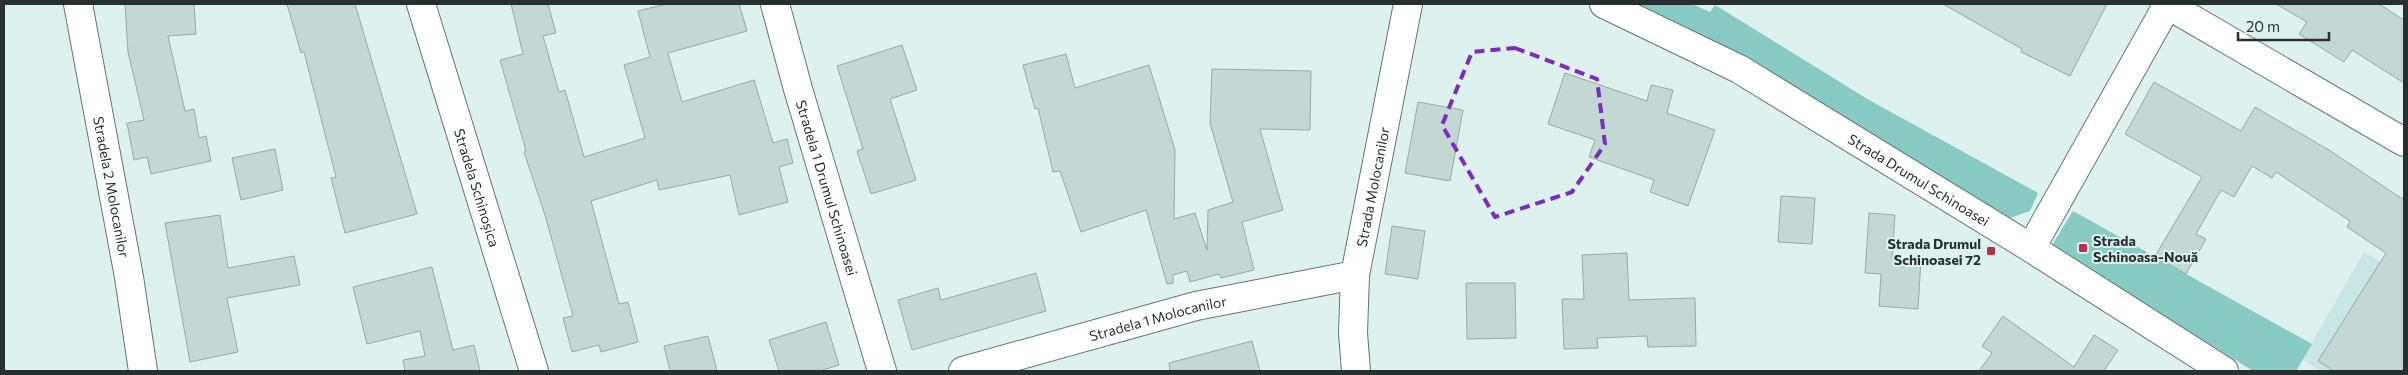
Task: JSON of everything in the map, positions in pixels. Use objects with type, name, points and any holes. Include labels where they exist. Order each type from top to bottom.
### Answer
[{"type":"street","name":"Stradela 2 Molocanilor","points":[[78,4],[129,277],[142,371]]},
{"type":"street","name":"Stradela Schinoșica","points":[[421,4],[534,371]]},
{"type":"street","name":"Stradela 1 Drumul Schinoasei","points":[[775,4],[798,89],[882,371]]},
{"type":"street","name":"Strada Molocanilor","points":[[1356,371],[1353,333],[1355,275],[1408,4]]},
{"type":"street","name":"Strada Drumul Schinoasei","points":[[1604,4],[1738,69],[2031,248],[2224,371]]},
{"type":"street","points":[[2031,248],[2167,4],[2404,142]]},
{"type":"street","name":"Stradela 1 Molocanilor","points":[[964,371],[1196,306],[1355,275]]},
{"type":"highlighted area","points":[[1515,48],[1597,79],[1605,144],[1572,192],[1495,217],[1442,125],[1472,52]]},
{"type":"shaded area","points":[[1633,4],[1692,4],[1710,12],[1715,5],[1869,100],[2038,193],[2030,211],[2010,218],[1797,91]]},
{"type":"shaded area","points":[[2073,211],[2312,344],[2296,371],[2253,371],[2052,245]]},
{"type":"shaded area","points":[[2364,252],[2404,275],[2404,371],[2321,371],[2302,360]]},
{"type":"building","points":[[125,4],[194,4],[196,34],[168,36],[185,111],[194,109],[199,138],[206,136],[211,161],[151,174],[147,157],[134,160],[127,123],[144,120],[128,52]]},
{"type":"building","points":[[287,4],[355,4],[417,214],[345,233],[331,178],[336,177],[304,52],[301,53]]},
{"type":"building","points":[[511,4],[548,4],[556,33],[543,36],[559,92],[565,90],[584,157],[645,138],[624,65],[650,57],[638,11],[666,4],[739,4],[747,31],[668,53],[682,102],[754,80],[773,143],[787,139],[793,163],[779,167],[788,202],[739,215],[730,175],[659,190],[657,180],[591,201],[619,304],[628,302],[638,342],[601,352],[599,345],[572,352],[563,318],[573,316],[545,215],[524,152],[526,151],[500,60],[523,54]]},
{"type":"building","points":[[1943,4],[2107,4],[2070,76],[2021,52],[2022,49]]},
{"type":"building","points":[[2276,4],[2379,4],[2404,20],[2404,83],[2352,50],[2344,62],[2299,34],[2307,22]]},
{"type":"building","points":[[902,45],[917,90],[890,99],[916,180],[871,194],[857,151],[863,149],[837,66]]},
{"type":"building","points":[[1066,54],[1075,88],[1149,65],[1175,150],[1174,219],[1195,213],[1207,250],[1208,210],[1233,202],[1210,123],[1212,69],[1311,71],[1310,130],[1260,129],[1283,210],[1242,222],[1254,270],[1221,278],[1219,274],[1190,282],[1187,271],[1173,275],[1173,283],[1167,284],[1146,210],[1081,232],[1060,171],[1053,172],[1038,108],[1035,109],[1023,65]]},
{"type":"building","points":[[1565,73],[1647,101],[1651,85],[1673,90],[1667,113],[1715,130],[1688,206],[1650,192],[1654,180],[1589,157],[1595,140],[1548,124]]},
{"type":"building","points":[[2154,82],[2241,131],[2255,107],[2329,150],[2404,200],[2404,371],[2334,371],[2318,361],[2386,253],[2347,227],[2350,221],[2276,172],[2272,178],[2252,166],[2234,197],[2221,190],[2196,234],[2206,239],[2186,274],[2155,256],[2202,177],[2125,134]]},
{"type":"building","points":[[1418,102],[1463,110],[1450,181],[1405,173]]},
{"type":"building","points":[[275,149],[283,190],[241,200],[232,158]]},
{"type":"building","points":[[1781,196],[1815,198],[1812,244],[1778,242]]},
{"type":"building","points":[[1869,213],[1895,215],[1892,258],[1921,259],[1918,309],[1879,306],[1881,274],[1865,273]]},
{"type":"building","points":[[220,215],[228,268],[294,256],[300,285],[227,298],[238,352],[190,362],[165,223]]},
{"type":"building","points":[[1392,226],[1425,231],[1418,279],[1385,274]]},
{"type":"building","points":[[1627,253],[1629,300],[1695,298],[1696,346],[1648,347],[1647,336],[1597,338],[1598,348],[1564,349],[1562,299],[1584,299],[1582,255]]},
{"type":"building","points":[[432,267],[453,350],[474,345],[480,371],[405,371],[403,360],[425,356],[420,331],[367,344],[353,287]]},
{"type":"building","points":[[1036,273],[1046,311],[912,350],[898,300],[938,288],[941,300]]},
{"type":"building","points":[[1466,283],[1515,283],[1516,338],[1467,339]]},
{"type":"building","points":[[2003,316],[2074,367],[2094,335],[2118,350],[2104,371],[1979,371],[1992,353],[1982,346]]},
{"type":"building","points":[[826,322],[839,365],[820,371],[779,371],[769,340]]},
{"type":"building","points":[[708,336],[717,371],[670,371],[664,346]]},
{"type":"building","points":[[1252,341],[1260,371],[1170,371],[1169,363]]},
{"type":"place","name":"Strada Schinoasa-Nouă","points":[[2083,248]]},
{"type":"place","name":"Strada Drumul Schinoasei 72","points":[[1991,251]]}]
